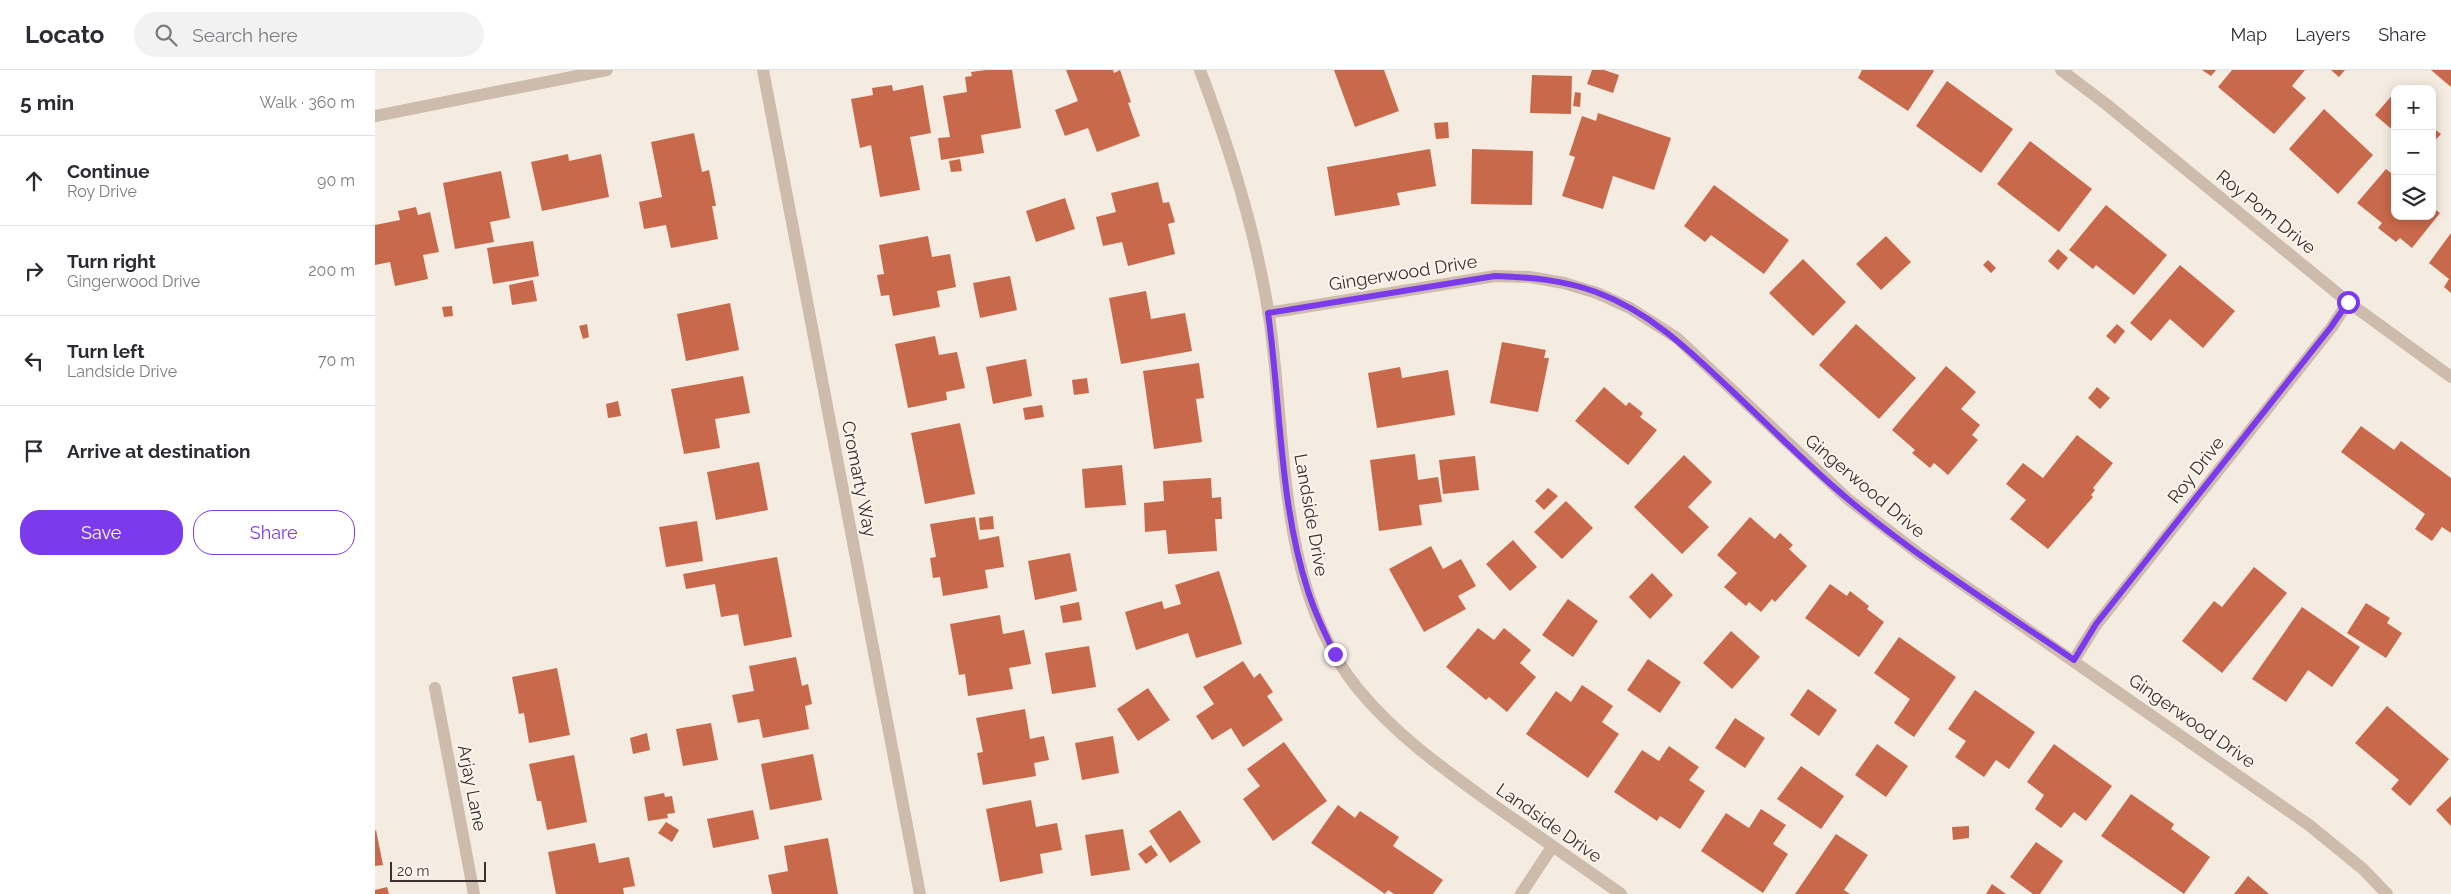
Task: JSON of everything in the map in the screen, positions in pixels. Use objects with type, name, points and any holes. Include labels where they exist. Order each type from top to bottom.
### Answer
[{"type":"street","points":[[375,116],[607,70]]},
{"type":"street","name":"Cromarty Way","points":[[763,70],[920,894]]},
{"type":"street","name":"Landside Drive","points":[[1200,70],[1226,137],[1258,260],[1268,313],[1278,425],[1295,538],[1307,590],[1318,619],[1335,654],[1356,688],[1396,731],[1443,769],[1621,894]]},
{"type":"street","name":"Roy Pom Drive","points":[[2061,70],[2114,110],[2348,302],[2451,377]]},
{"type":"street","name":"Gingerwood Drive","points":[[1268,313],[1495,276],[1530,277],[1564,282],[1597,293],[1630,308],[1677,338],[1849,500],[1919,554],[2309,825],[2363,869],[2387,894]]},
{"type":"street","name":"Roy Drive","points":[[2074,660],[2096,624],[2325,335],[2348,302]]},
{"type":"street","name":"Arjay Lane","points":[[435,688],[474,894]]},
{"type":"street","points":[[1521,894],[1552,847]]},
{"type":"building","points":[[1012,70],[1021,128],[981,135],[984,153],[941,160],[938,138],[950,137],[943,96],[967,92],[965,77],[972,76],[971,72]]},
{"type":"building","points":[[1066,70],[1113,70],[1114,73],[1120,70],[1131,102],[1128,103],[1140,136],[1097,152],[1088,128],[1065,136],[1055,110],[1078,101]]},
{"type":"building","points":[[1334,70],[1384,70],[1399,111],[1355,127]]},
{"type":"building","points":[[1592,70],[1604,70],[1619,75],[1613,93],[1587,84]]},
{"type":"building","points":[[1862,70],[1934,71],[1908,111],[1858,78]]},
{"type":"building","points":[[2202,70],[2216,70],[2211,76]]},
{"type":"building","points":[[2232,70],[2305,70],[2292,86],[2306,98],[2274,134],[2218,87]]},
{"type":"building","points":[[2331,70],[2345,70],[2339,77]]},
{"type":"building","points":[[2431,70],[2451,70],[2451,87]]},
{"type":"building","points":[[1532,75],[1572,76],[1571,114],[1530,113]]},
{"type":"building","points":[[1947,81],[2013,129],[1981,173],[1916,126]]},
{"type":"building","points":[[892,85],[893,91],[923,85],[931,133],[910,137],[920,190],[880,197],[871,145],[860,148],[851,99],[873,95],[872,88]]},
{"type":"building","points":[[1575,92],[1581,93],[1580,107],[1573,106]]},
{"type":"building","points":[[2391,97],[2391,129],[2375,115]]},
{"type":"building","points":[[2324,109],[2373,155],[2338,194],[2289,149]]},
{"type":"building","points":[[1598,113],[1671,138],[1654,190],[1613,176],[1603,209],[1562,196],[1575,157],[1569,155],[1582,116],[1596,121]]},
{"type":"building","points":[[1448,122],[1449,138],[1436,139],[1434,123]]},
{"type":"building","points":[[2436,130],[2441,134],[2436,140]]},
{"type":"building","points":[[694,133],[702,172],[709,170],[716,206],[712,206],[718,239],[671,248],[666,225],[644,229],[639,202],[662,197],[651,142]]},
{"type":"building","points":[[2030,141],[2092,189],[2059,232],[1997,184]]},
{"type":"building","points":[[1430,149],[1436,186],[1397,193],[1400,205],[1335,216],[1327,167]]},
{"type":"building","points":[[1472,149],[1533,151],[1532,205],[1471,204]]},
{"type":"building","points":[[568,154],[569,161],[601,154],[609,197],[542,211],[531,162]]},
{"type":"building","points":[[960,159],[962,171],[951,172],[949,161]]},
{"type":"building","points":[[2386,169],[2391,173],[2391,220],[2434,220],[2412,248],[2400,238],[2396,242],[2378,228],[2382,223],[2357,203]]},
{"type":"building","points":[[501,171],[510,218],[490,222],[494,242],[455,249],[443,183]]},
{"type":"building","points":[[1158,182],[1163,203],[1169,202],[1175,222],[1168,224],[1175,254],[1128,266],[1122,242],[1103,246],[1096,217],[1116,212],[1111,193]]},
{"type":"building","points":[[1714,185],[1789,240],[1764,274],[1711,235],[1705,242],[1684,226]]},
{"type":"building","points":[[1065,198],[1075,229],[1036,242],[1026,211]]},
{"type":"building","points":[[2106,205],[2167,255],[2134,295],[2096,265],[2093,269],[2069,250]]},
{"type":"building","points":[[416,207],[418,215],[430,212],[439,252],[423,255],[428,279],[395,286],[390,262],[375,265],[375,225],[400,220],[398,211]]},
{"type":"building","points":[[2436,210],[2440,213],[2436,218]]},
{"type":"building","points":[[2451,233],[2451,293],[2444,287],[2449,279],[2429,263]]},
{"type":"building","points":[[928,236],[932,257],[950,254],[956,287],[937,291],[940,307],[893,316],[889,295],[881,296],[877,275],[884,274],[879,245]]},
{"type":"building","points":[[1886,236],[1911,262],[1881,290],[1856,264]]},
{"type":"building","points":[[533,241],[539,276],[493,284],[487,248]]},
{"type":"building","points":[[2058,249],[2068,258],[2058,270],[2048,261]]},
{"type":"building","points":[[1803,259],[1846,302],[1813,336],[1769,293]]},
{"type":"building","points":[[1988,260],[1996,268],[1991,273],[1983,265]]},
{"type":"building","points":[[2180,265],[2235,311],[2203,348],[2170,319],[2151,341],[2130,323]]},
{"type":"building","points":[[1010,276],[1017,310],[980,318],[973,283]]},
{"type":"building","points":[[533,280],[537,301],[512,305],[509,285]]},
{"type":"building","points":[[1146,291],[1151,319],[1185,313],[1192,351],[1121,364],[1109,298]]},
{"type":"building","points":[[730,303],[739,350],[686,361],[677,314]]},
{"type":"building","points":[[452,306],[453,316],[444,317],[442,307]]},
{"type":"building","points":[[587,324],[589,337],[583,339],[579,326]]},
{"type":"building","points":[[1856,324],[1916,378],[1879,419],[1819,365]]},
{"type":"building","points":[[2117,324],[2125,331],[2115,344],[2106,336]]},
{"type":"building","points":[[935,336],[939,355],[957,352],[965,388],[946,392],[947,400],[908,408],[895,344]]},
{"type":"building","points":[[1502,342],[1546,350],[1544,358],[1549,358],[1538,412],[1490,403]]},
{"type":"building","points":[[1026,359],[1032,396],[993,404],[986,367]]},
{"type":"building","points":[[1199,363],[1204,398],[1196,399],[1202,442],[1154,449],[1143,371]]},
{"type":"building","points":[[1946,366],[1976,392],[1961,409],[1980,425],[1972,435],[1978,440],[1948,475],[1934,463],[1930,468],[1912,453],[1915,450],[1892,430]]},
{"type":"building","points":[[1400,367],[1402,378],[1448,370],[1455,415],[1377,428],[1368,373]]},
{"type":"building","points":[[743,376],[750,413],[715,419],[720,448],[684,454],[671,389]]},
{"type":"building","points":[[1087,378],[1089,393],[1074,395],[1072,380]]},
{"type":"building","points":[[1604,387],[1626,406],[1629,402],[1643,413],[1640,417],[1657,430],[1628,465],[1575,421]]},
{"type":"building","points":[[2097,387],[2110,398],[2100,409],[2088,398]]},
{"type":"building","points":[[618,401],[621,416],[608,418],[606,404]]},
{"type":"building","points":[[1042,405],[1044,417],[1025,420],[1023,408]]},
{"type":"building","points":[[960,423],[975,494],[925,504],[911,433]]},
{"type":"building","points":[[2361,426],[2394,450],[2401,441],[2451,478],[2451,533],[2442,527],[2432,541],[2415,529],[2425,514],[2341,452]]},
{"type":"building","points":[[2077,435],[2113,463],[2093,488],[2095,490],[2091,495],[2093,497],[2048,549],[2010,519],[2026,500],[2006,484],[2023,463],[2043,478]]},
{"type":"building","points":[[1415,454],[1418,480],[1438,477],[1442,502],[1419,505],[1422,525],[1379,531],[1370,460]]},
{"type":"building","points":[[1684,455],[1712,482],[1688,507],[1709,527],[1682,554],[1634,507]]},
{"type":"building","points":[[1475,456],[1479,490],[1443,494],[1439,460]]},
{"type":"building","points":[[759,462],[768,510],[716,520],[707,472]]},
{"type":"building","points":[[1122,465],[1126,505],[1085,508],[1082,469]]},
{"type":"building","points":[[1211,478],[1212,498],[1221,497],[1222,519],[1215,519],[1217,551],[1168,554],[1166,530],[1145,532],[1144,503],[1164,501],[1163,481]]},
{"type":"building","points":[[1548,488],[1558,496],[1544,510],[1535,501]]},
{"type":"building","points":[[1566,501],[1593,528],[1562,559],[1534,532]]},
{"type":"building","points":[[993,516],[994,529],[980,530],[979,518]]},
{"type":"building","points":[[975,517],[979,540],[999,536],[1004,567],[985,570],[988,588],[943,596],[940,577],[933,578],[930,558],[936,557],[930,524]]},
{"type":"building","points":[[1750,517],[1775,539],[1780,533],[1793,545],[1789,549],[1807,566],[1775,602],[1772,599],[1761,612],[1749,602],[1746,606],[1724,587],[1737,573],[1717,555]]},
{"type":"building","points":[[697,521],[703,561],[666,567],[659,527]]},
{"type":"building","points":[[1513,540],[1537,567],[1510,591],[1486,564]]},
{"type":"building","points":[[1431,546],[1443,569],[1461,559],[1476,586],[1458,596],[1466,609],[1424,632],[1389,569]]},
{"type":"building","points":[[1070,553],[1077,591],[1035,600],[1028,561]]},
{"type":"building","points":[[777,557],[792,637],[744,646],[738,614],[721,617],[715,584],[686,589],[683,574]]},
{"type":"building","points":[[2254,567],[2287,593],[2222,673],[2182,641],[2214,601],[2222,607]]},
{"type":"building","points":[[1219,571],[1242,644],[1196,658],[1188,633],[1136,650],[1125,612],[1162,601],[1164,609],[1181,604],[1175,585]]},
{"type":"building","points":[[1652,573],[1673,595],[1650,619],[1629,597]]},
{"type":"building","points":[[1830,584],[1847,596],[1850,591],[1869,606],[1867,609],[1884,622],[1859,657],[1805,618]]},
{"type":"building","points":[[1568,599],[1598,621],[1573,657],[1542,635]]},
{"type":"building","points":[[1079,602],[1082,620],[1063,623],[1060,606]]},
{"type":"building","points":[[2366,603],[2390,618],[2387,623],[2402,633],[2386,658],[2347,633]]},
{"type":"building","points":[[2302,607],[2360,647],[2332,687],[2308,670],[2286,702],[2252,679]]},
{"type":"building","points":[[1000,615],[1003,634],[1024,630],[1031,664],[1009,668],[1013,689],[968,696],[965,674],[959,675],[950,624]]},
{"type":"building","points":[[1478,628],[1494,640],[1504,628],[1531,650],[1520,663],[1536,677],[1507,712],[1489,697],[1486,700],[1446,667]]},
{"type":"building","points":[[1731,631],[1760,657],[1732,689],[1703,663]]},
{"type":"building","points":[[1899,637],[1956,677],[1914,737],[1894,723],[1910,699],[1874,673]]},
{"type":"building","points":[[1089,646],[1096,687],[1052,694],[1045,653]]},
{"type":"building","points":[[796,657],[802,686],[808,684],[812,704],[805,706],[809,729],[763,738],[759,719],[738,723],[732,695],[754,691],[749,666]]},
{"type":"building","points":[[1648,659],[1681,682],[1660,713],[1627,690]]},
{"type":"building","points":[[1243,661],[1254,678],[1260,673],[1273,692],[1267,696],[1283,720],[1243,747],[1231,728],[1212,740],[1196,716],[1214,704],[1203,687]]},
{"type":"building","points":[[557,668],[570,735],[529,743],[524,713],[519,714],[512,677]]},
{"type":"building","points":[[1582,685],[1613,706],[1602,722],[1619,734],[1588,778],[1526,734],[1556,691],[1571,702]]},
{"type":"building","points":[[1148,688],[1170,720],[1138,741],[1117,709]]},
{"type":"building","points":[[1808,689],[1837,710],[1819,736],[1790,715]]},
{"type":"building","points":[[1975,690],[2035,732],[2009,769],[1996,760],[1984,777],[1955,757],[1966,741],[1948,729]]},
{"type":"building","points":[[2387,706],[2449,759],[2410,806],[2391,789],[2399,780],[2355,743]]},
{"type":"building","points":[[1025,709],[1030,739],[1044,736],[1049,760],[1034,763],[1036,776],[983,785],[977,753],[983,752],[976,718]]},
{"type":"building","points":[[1735,718],[1765,738],[1745,768],[1715,748]]},
{"type":"building","points":[[711,723],[718,760],[683,766],[676,729]]},
{"type":"building","points":[[647,733],[650,750],[633,754],[630,738]]},
{"type":"building","points":[[1113,736],[1119,773],[1082,780],[1075,743]]},
{"type":"building","points":[[1284,742],[1327,801],[1273,841],[1243,799],[1260,786],[1247,769]]},
{"type":"building","points":[[1877,744],[1908,766],[1886,797],[1855,775]]},
{"type":"building","points":[[2054,744],[2112,786],[2086,821],[2074,812],[2061,828],[2035,809],[2044,795],[2027,782]]},
{"type":"building","points":[[1669,746],[1699,767],[1689,780],[1705,791],[1680,829],[1660,816],[1657,821],[1614,792],[1642,750],[1659,761]]},
{"type":"building","points":[[813,754],[822,800],[770,810],[761,764]]},
{"type":"building","points":[[574,755],[587,822],[547,830],[541,801],[537,801],[529,764]]},
{"type":"building","points":[[1801,766],[1844,796],[1821,829],[1777,799]]},
{"type":"building","points":[[664,793],[665,797],[672,796],[675,813],[667,814],[668,818],[648,821],[644,797]]},
{"type":"building","points":[[2131,794],[2174,824],[2171,829],[2210,857],[2184,894],[2101,836]]},
{"type":"building","points":[[2451,796],[2451,826],[2436,810]]},
{"type":"building","points":[[1031,800],[1036,827],[1057,823],[1062,850],[1040,854],[1043,873],[1000,882],[986,809]]},
{"type":"building","points":[[1338,805],[1355,818],[1360,811],[1399,837],[1393,846],[1443,880],[1433,894],[1394,894],[1388,890],[1385,894],[1311,843]]},
{"type":"building","points":[[1761,809],[1786,825],[1773,844],[1788,854],[1763,893],[1701,851],[1726,813],[1749,828]]},
{"type":"building","points":[[753,810],[759,839],[713,848],[707,819]]},
{"type":"building","points":[[1180,810],[1201,842],[1170,863],[1149,831]]},
{"type":"building","points":[[666,822],[679,830],[672,842],[658,833]]},
{"type":"building","points":[[1969,826],[1969,838],[1953,840],[1952,827]]},
{"type":"building","points":[[1123,829],[1130,870],[1091,876],[1085,835]]},
{"type":"building","points":[[375,831],[383,865],[375,866]]},
{"type":"building","points":[[1836,834],[1868,855],[1844,890],[1850,894],[1795,894]]},
{"type":"building","points":[[828,838],[838,894],[772,894],[768,875],[788,871],[784,846]]},
{"type":"building","points":[[2036,842],[2063,861],[2040,894],[2033,894],[2010,877]]},
{"type":"building","points":[[595,843],[599,863],[629,857],[635,886],[623,888],[624,894],[556,894],[548,852]]},
{"type":"building","points":[[1151,845],[1158,855],[1146,864],[1138,854]]},
{"type":"building","points":[[2248,876],[2269,894],[2234,894]]},
{"type":"building","points":[[1992,884],[2006,894],[1986,894]]},
{"type":"building","points":[[387,887],[389,894],[375,894],[375,890]]},
{"type":"route","points":[[1335,654],[1318,619],[1307,590],[1295,538],[1278,425],[1273,343],[1268,313],[1459,280],[1495,276],[1530,277],[1564,282],[1597,293],[1630,308],[1677,338],[1801,457],[1849,500],[1919,554],[2074,660],[2096,624],[2331,327],[2348,302]]}]
